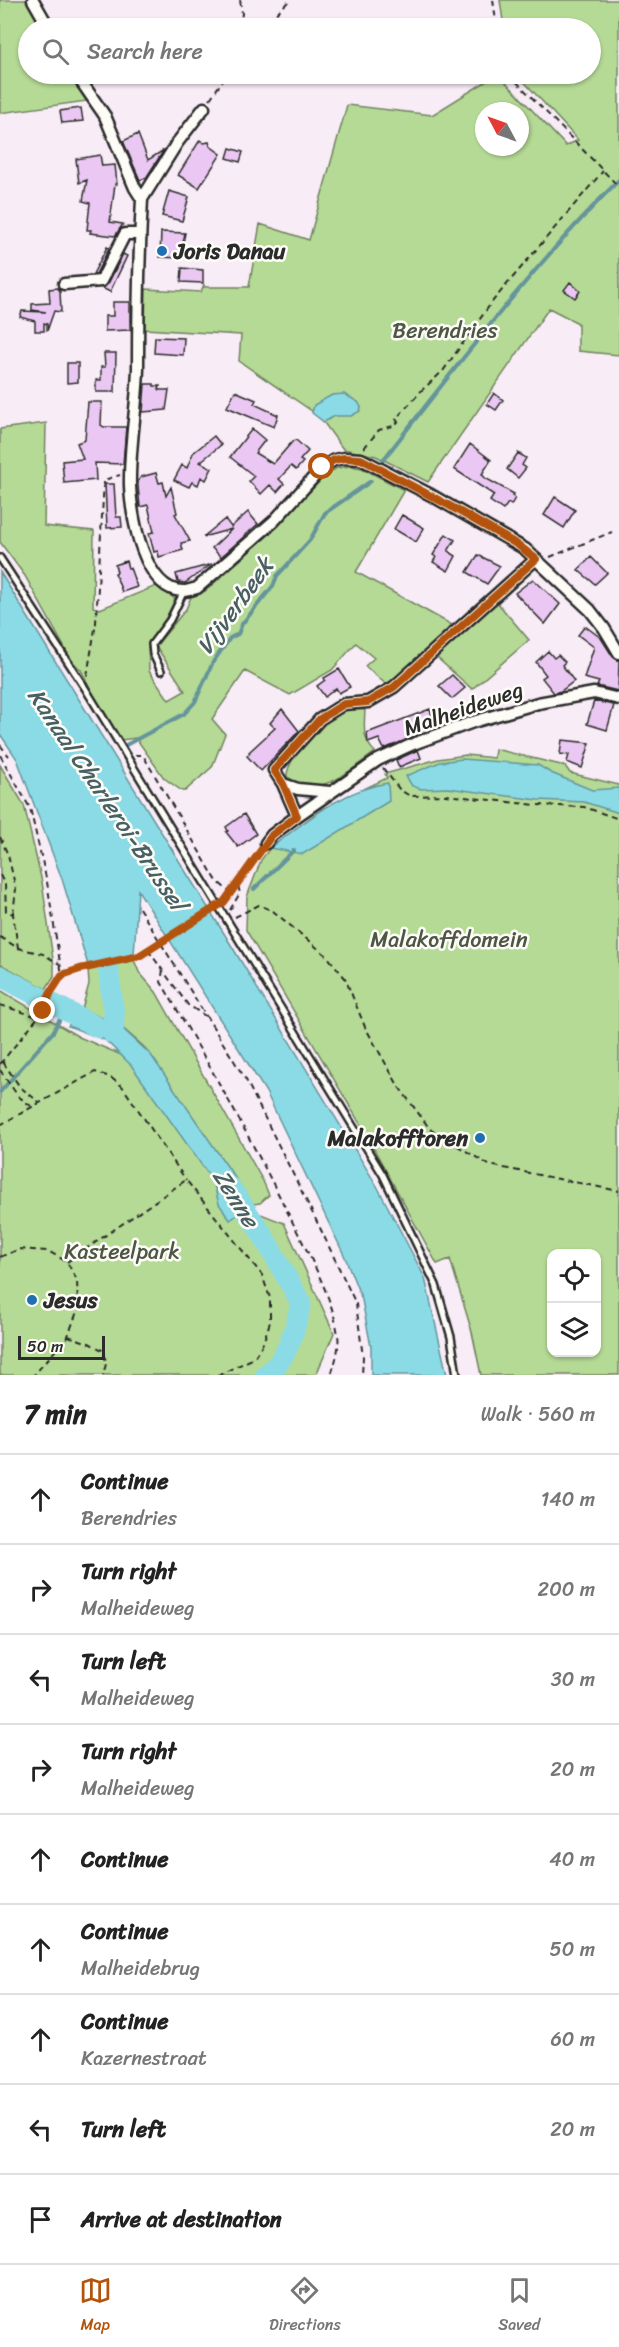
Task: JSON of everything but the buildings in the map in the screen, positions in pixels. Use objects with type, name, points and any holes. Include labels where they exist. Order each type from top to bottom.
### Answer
[{"type":"street","points":[[33,0],[43,18]]},
{"type":"street","points":[[83,84],[111,127],[135,188],[142,199]]},
{"type":"street","points":[[204,108],[177,144],[142,199],[136,315],[138,369],[131,471],[134,518],[147,561],[157,577],[168,588],[184,591],[197,588],[274,521],[322,467],[334,460],[361,459],[518,545],[590,610],[619,652]]},
{"type":"street","points":[[64,284],[101,280],[125,234],[140,234]]},
{"type":"street","name":"Malheideweg","points":[[297,816],[274,770],[320,719],[344,704],[368,702],[394,687],[539,562]]},
{"type":"street","name":"Malheideweg","points":[[266,843],[272,835],[297,816],[378,760],[473,722],[538,704],[594,693],[619,699]]},
{"type":"street","points":[[283,784],[298,789],[330,792]]},
{"type":"lane","points":[[0,558],[85,688],[383,1175],[436,1285],[451,1337],[457,1375]]},
{"type":"lane","points":[[161,671],[153,654],[152,644],[170,620],[184,591]]},
{"type":"path","points":[[240,0],[241,18]]},
{"type":"path","points":[[271,18],[290,0]]},
{"type":"path","points":[[493,0],[496,18]]},
{"type":"path","points":[[204,108],[220,84]]},
{"type":"path","points":[[519,84],[619,187]]},
{"type":"path","points":[[361,459],[365,447],[379,430],[398,422],[396,419],[443,371],[492,302],[603,171]]},
{"type":"path","points":[[85,688],[96,623],[104,480],[131,471]]},
{"type":"path","points":[[539,562],[612,532]]},
{"type":"path","points":[[0,745],[9,756]]},
{"type":"path","points":[[127,758],[136,754],[144,757],[217,881],[232,894]]},
{"type":"path","points":[[0,755],[30,808],[47,882],[61,965],[62,975],[43,1011],[1,1063],[20,1087],[39,1102]]},
{"type":"path","points":[[378,760],[393,784],[410,796],[446,795],[536,805],[584,807],[619,819]]},
{"type":"path","points":[[0,837],[8,855],[16,889],[13,914],[18,948]]},
{"type":"path","points":[[62,975],[139,956],[222,903],[232,894],[266,843]]},
{"type":"path","points":[[0,875],[5,885],[6,911],[13,914]]},
{"type":"path","points":[[227,920],[240,892],[237,886]]},
{"type":"path","points":[[227,920],[259,905],[273,911],[327,956],[345,978],[365,1027],[399,1087],[430,1129],[489,1165],[619,1191]]},
{"type":"path","points":[[139,908],[246,1080],[282,1148],[356,1304],[363,1357],[362,1375]]},
{"type":"path","points":[[0,937],[18,948],[43,954],[61,965]]},
{"type":"path","points":[[148,950],[188,1005],[207,1017]]},
{"type":"path","points":[[163,970],[161,982],[260,1157],[330,1304],[339,1337],[336,1361],[331,1375]]},
{"type":"path","points":[[0,1005],[38,1017]]},
{"type":"path","points":[[0,1070],[18,1096],[32,1106]]},
{"type":"path","points":[[0,1125],[95,1072],[110,1077],[122,1086],[186,1180],[262,1275],[270,1298],[270,1322],[264,1343],[254,1358],[219,1375]]},
{"type":"path","points":[[67,1262],[186,1180]]},
{"type":"path","points":[[0,1257],[20,1249],[48,1251],[67,1262],[77,1280],[78,1310],[68,1336],[34,1375]]},
{"type":"path","points":[[68,1336],[89,1342],[104,1351],[106,1364],[103,1375]]},
{"type":"green space","points":[[0,0],[27,0],[38,18],[18,18],[18,84],[77,84],[87,101],[0,113]]},
{"type":"green space","name":"Berendries","points":[[500,0],[619,0],[619,355],[578,351],[578,323],[549,308],[428,482],[376,456],[343,449],[319,416],[239,361],[241,335],[145,329],[146,289],[201,292],[204,284],[204,287],[249,287],[260,224],[309,240],[347,105],[432,115],[482,84],[507,84],[524,102],[475,102],[475,156],[529,156],[529,107],[566,146],[578,140],[526,84],[601,84],[601,18],[503,18]]},
{"type":"green space","points":[[46,423],[44,526],[94,531],[93,607],[100,609],[156,586],[175,600],[163,624],[148,643],[149,671],[169,700],[185,691],[156,646],[186,609],[191,597],[205,591],[265,538],[325,476],[337,468],[350,466],[362,468],[404,490],[356,572],[452,625],[388,686],[365,666],[374,658],[356,643],[332,670],[290,695],[245,671],[212,719],[225,734],[212,767],[185,791],[182,791],[164,778],[136,738],[121,740],[97,702],[81,670],[72,661],[25,576],[0,542],[0,429]]},
{"type":"green space","points":[[496,601],[529,640],[472,689],[435,656]]},
{"type":"green space","points":[[344,709],[365,710],[366,738],[375,752],[334,781],[312,785],[287,777],[291,763],[309,737],[327,718]]},
{"type":"green space","name":"Malakoffdomein","points":[[495,749],[565,766],[570,773],[619,785],[619,1375],[481,1375],[472,1332],[450,1259],[437,1264],[362,1127],[246,930],[247,897],[261,860],[270,848],[322,809],[387,778],[385,774],[438,759],[466,755],[494,758]]},
{"type":"green space","points":[[0,765],[24,805],[42,882],[54,966],[54,976],[46,989],[0,964]]},
{"type":"green space","points":[[134,960],[139,972],[156,992],[263,1181],[269,1195],[260,1203],[253,1204],[143,1046],[121,1027],[82,1009],[89,984],[88,970]]},
{"type":"green space","name":"Kasteelpark","points":[[0,990],[79,1037],[138,1062],[238,1205],[284,1223],[334,1333],[316,1375],[0,1375]]},
{"type":"water","points":[[344,394],[358,402],[361,407],[360,411],[351,416],[335,416],[324,422],[312,413],[314,405],[332,395]]},
{"type":"water","name":"Kanaal Charleroi-Brussel","points":[[0,572],[225,935],[377,1186],[425,1278],[447,1375],[371,1375],[371,1347],[362,1300],[345,1257],[266,1092],[138,890],[134,955],[88,965],[62,879],[17,759],[0,734]]},
{"type":"water","points":[[462,759],[538,765],[592,790],[619,788],[619,813],[584,802],[538,800],[448,788],[421,789],[412,786],[406,776],[440,762]]},
{"type":"water","points":[[388,783],[389,801],[303,854],[270,848],[340,799],[371,786]]},
{"type":"water","name":"Zenne","points":[[82,1009],[121,1027],[151,1055],[253,1204],[230,1220],[219,1204],[213,1181],[131,1065],[105,1040],[68,1026]]},
{"type":"waterway","name":"Vijverbeek","points":[[383,460],[526,281],[619,180]]},
{"type":"waterway","name":"Vijverbeek","points":[[124,746],[184,714],[195,702],[213,662],[230,638],[238,634],[242,624],[273,586],[277,576],[310,540],[325,513],[371,481]]},
{"type":"waterway","points":[[254,889],[294,850]]},
{"type":"waterway","name":"Zenne","points":[[108,966],[114,1015],[113,1034]]},
{"type":"waterway","name":"Zenne","points":[[0,976],[99,1028]]},
{"type":"waterway","points":[[0,1092],[53,1032],[64,1011]]},
{"type":"waterway","name":"Zenne","points":[[230,1187],[261,1232],[301,1303],[286,1352],[266,1375]]},
{"type":"place","name":"Joris Danau","points":[[162,251]]},
{"type":"place","name":"Malakofftoren","points":[[480,1138]]},
{"type":"place","name":"Jesus","points":[[32,1300]]},
{"type":"route","points":[[43,1011],[62,975],[139,956],[224,902],[232,894],[272,835],[297,816],[274,770],[285,757],[320,719],[344,704],[368,702],[394,687],[536,559],[525,549],[431,495],[361,459],[334,460],[322,467]]}]
